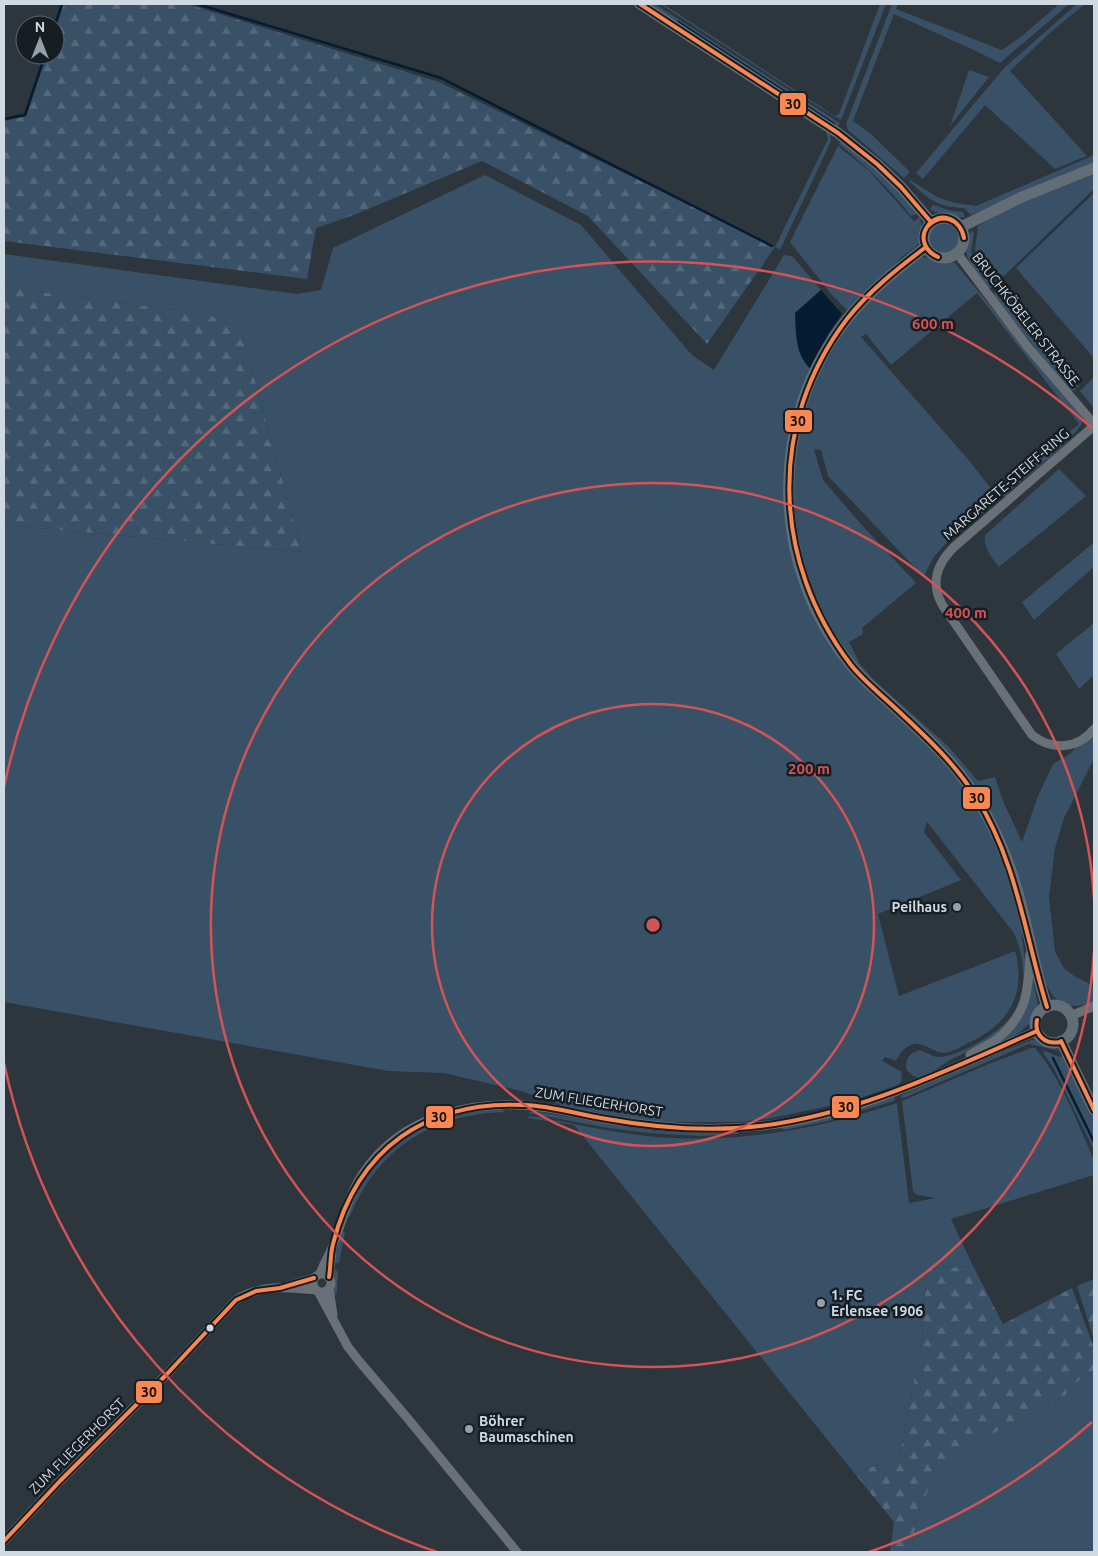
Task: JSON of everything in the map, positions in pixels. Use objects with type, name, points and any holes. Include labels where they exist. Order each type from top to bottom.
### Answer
[{"type":"main road","points":[[640,4],[852,143],[878,164],[901,187],[931,222]]},
{"type":"main road","points":[[961,227],[1022,197],[1094,168]]},
{"type":"main road","points":[[944,218],[956,222],[961,227],[963,244],[957,253],[952,256],[940,258],[934,256],[926,247],[924,233],[931,222],[944,218]]},
{"type":"main road","points":[[926,247],[884,280],[860,303],[831,341],[814,371],[795,425],[790,451],[789,499],[792,537],[809,596],[825,628],[851,666],[871,687],[944,754],[977,797],[1002,846],[1016,885],[1047,1007]]},
{"type":"main road","points":[[1058,1006],[1064,1008],[1072,1016],[1073,1028],[1070,1034],[1061,1041],[1056,1043],[1044,1040],[1037,1031],[1036,1020],[1038,1014],[1047,1007],[1058,1006]]},
{"type":"main road","points":[[1061,1041],[1094,1110]]},
{"type":"street","name":"BRUCHKÖBELER STRASSE","points":[[957,253],[1027,346],[1094,425]]},
{"type":"street","name":"MARGARETE-STEIFF-RING","points":[[1094,425],[954,547],[940,564],[935,579],[936,591],[943,606],[1032,735],[1043,743],[1060,747],[1074,744],[1084,739],[1094,729]]},
{"type":"street","points":[[945,1071],[996,1040],[1014,1024],[1024,1006],[1028,987],[1030,944]]},
{"type":"street","points":[[1072,1016],[1094,1006]]},
{"type":"street","name":"ZUM FLIEGERHORST","points":[[286,1287],[321,1276],[346,1204],[368,1167],[392,1142],[412,1128],[448,1112],[486,1104],[524,1105],[640,1124],[697,1128],[759,1126],[796,1120],[895,1092],[1037,1031]]},
{"type":"street","points":[[334,1318],[329,1288],[331,1283],[321,1276],[312,1284],[334,1318],[348,1347],[517,1552]]},
{"type":"street","name":"ZUM FLIEGERHORST","points":[[4,1541],[60,1481],[168,1374],[236,1300],[247,1293],[260,1289],[286,1287],[317,1290]]},
{"type":"street","points":[[317,1290],[324,1292],[329,1288]]},
{"type":"green space","points":[[64,4],[187,4],[439,82],[775,247],[707,344],[588,216],[482,161],[354,215],[316,228],[307,279],[4,241],[4,121],[26,116],[44,65],[65,65],[65,15],[60,15]]},
{"type":"green space","points":[[631,4],[636,4],[830,131],[831,141],[780,250],[775,247],[828,139],[826,132]]},
{"type":"green space","points":[[648,4],[655,4],[840,123],[838,126],[834,126]]},
{"type":"green space","points":[[660,4],[663,4],[835,116],[839,114],[880,4],[886,4],[841,120]]},
{"type":"green space","points":[[892,4],[898,4],[896,9],[1002,50],[1022,36],[1059,4],[1069,4],[1000,63],[894,14],[853,121],[870,133],[910,172],[904,178],[848,130],[846,124]]},
{"type":"green space","points":[[1077,4],[1085,4],[1052,31],[1010,71],[1087,156],[1055,169],[985,105],[923,179],[916,173],[1005,67]]},
{"type":"green space","points":[[969,70],[989,77],[950,126]]},
{"type":"green space","points":[[841,142],[887,177],[917,214],[911,216],[877,178],[839,144]]},
{"type":"green space","points":[[838,146],[868,170],[914,221],[920,217],[922,230],[916,247],[903,256],[848,311],[832,295],[790,242]]},
{"type":"green space","points":[[1094,155],[1094,163],[971,215],[964,208],[946,206],[934,201],[910,182],[910,180],[939,198],[955,203],[976,206]]},
{"type":"green space","points":[[1094,171],[1094,189],[1005,275],[998,279],[991,279],[975,250],[978,226],[1007,208]]},
{"type":"green space","points":[[485,175],[581,225],[692,355],[714,370],[784,255],[792,256],[821,290],[795,313],[807,366],[811,369],[800,399],[786,517],[822,630],[940,756],[957,778],[986,823],[1013,886],[1023,929],[1022,938],[1026,965],[1022,1006],[996,1038],[950,1060],[926,1076],[919,1078],[913,1076],[906,1069],[907,1059],[910,1055],[919,1050],[937,1057],[946,1056],[970,1047],[992,1034],[1015,1011],[1022,989],[1023,978],[1021,955],[1014,933],[927,822],[924,832],[961,880],[878,914],[899,996],[1015,951],[1018,981],[1016,995],[1011,1007],[1004,1018],[982,1036],[953,1050],[944,1053],[924,1045],[915,1044],[908,1046],[896,1061],[885,1057],[882,1061],[902,1072],[901,1082],[898,1085],[848,1102],[767,1119],[740,1122],[643,1121],[591,1113],[521,1091],[444,1073],[388,1071],[4,1002],[4,525],[302,552],[243,337],[191,312],[4,287],[4,254],[297,294],[321,290],[333,248]]},
{"type":"green space","points":[[1094,193],[1094,358],[1016,268]]},
{"type":"green space","points":[[933,205],[952,211],[963,212],[965,217],[952,217],[937,213],[930,209]]},
{"type":"green space","points":[[944,221],[950,222],[955,226],[959,231],[959,243],[955,248],[950,252],[944,253],[938,252],[933,248],[929,243],[928,237],[929,231],[933,226],[938,222]]},
{"type":"green space","points":[[972,230],[974,234],[971,251],[976,263],[992,287],[988,289],[973,268],[966,253],[967,238]]},
{"type":"green space","points":[[922,257],[955,263],[1081,415],[1082,424],[1057,451],[1010,490],[1007,496],[1004,496],[998,492],[1079,424],[977,293],[891,365],[866,334],[861,337],[967,458],[996,495],[997,501],[946,543],[933,558],[924,576],[828,476],[821,450],[814,449],[823,480],[916,583],[862,628],[863,634],[849,642],[860,664],[874,680],[949,747],[978,781],[995,777],[1003,801],[1022,842],[1038,796],[1053,764],[1071,753],[1090,729],[1094,734],[1094,759],[1064,818],[1055,848],[1049,897],[1055,952],[1064,968],[1088,983],[1094,990],[1094,1002],[1079,1006],[1061,1003],[1047,986],[983,799],[857,667],[823,614],[801,559],[792,482],[799,427],[818,373],[850,322],[888,282]]},
{"type":"green space","points":[[4,287],[191,312],[221,319],[237,326],[243,337],[302,552],[4,525]]},
{"type":"green space","points":[[998,289],[1079,387],[1078,388],[1036,340]]},
{"type":"green space","points":[[995,292],[1076,390],[1070,391],[993,296]]},
{"type":"green space","points":[[1094,377],[1094,408],[1080,391]]},
{"type":"green space","points":[[1059,469],[1086,496],[999,567],[987,548],[985,535]]},
{"type":"green space","points":[[1092,544],[1094,546],[1094,567],[1034,620],[1022,602]]},
{"type":"green space","points":[[1094,623],[1094,675],[1079,689],[1056,654]]},
{"type":"green space","points":[[1031,978],[1033,979],[1038,1006],[1031,1022],[1019,1033],[997,1044],[1015,1026]]},
{"type":"green space","points":[[1032,1040],[1040,1040],[1060,1051],[1029,1044],[906,1097],[902,1098],[900,1096],[989,1057]]},
{"type":"green space","name":"1. FC Erlensee 1906","points":[[1035,1048],[1045,1060],[1061,1087],[1094,1160],[1094,1175],[951,1219],[973,1266],[927,1269],[922,1338],[900,1455],[855,1474],[574,1125],[527,1118],[530,1116],[539,1117],[647,1136],[679,1138],[742,1137],[805,1128],[866,1113],[897,1103],[909,1203],[936,1198],[917,1195],[913,1191],[902,1101]]},
{"type":"green space","points":[[1045,1051],[1060,1057],[1063,1055],[1094,1118],[1094,1150],[1053,1067],[1043,1053]]},
{"type":"green space","points":[[893,1097],[894,1101],[828,1121],[784,1130],[779,1128],[875,1103]]},
{"type":"green space","points":[[500,1108],[505,1112],[479,1114],[454,1120],[431,1128],[411,1139],[392,1154],[376,1171],[362,1192],[350,1216],[347,1218],[354,1197],[365,1179],[393,1147],[429,1124],[449,1116],[473,1110]]},
{"type":"green space","points":[[533,1111],[640,1129],[668,1132],[736,1132],[739,1134],[699,1136],[649,1133],[609,1128],[528,1113]]},
{"type":"green space","points":[[341,1231],[345,1232],[339,1263],[334,1263]]},
{"type":"green space","points":[[973,1266],[1003,1324],[1072,1288],[1094,1348],[1094,1372],[1068,1387],[1066,1395],[958,1452],[933,1480],[918,1512],[911,1552],[890,1552],[894,1522],[855,1474],[900,1455],[922,1338],[927,1269]]},
{"type":"green space","points":[[333,1268],[338,1272],[337,1293],[333,1297]]},
{"type":"green space","points":[[1094,1279],[1094,1340],[1077,1286]]},
{"type":"green space","points":[[1094,1372],[1094,1552],[911,1552],[918,1512],[933,1480],[958,1452],[1066,1395],[1067,1387]]},
{"type":"shaded area","points":[[821,290],[842,314],[829,333],[811,369],[799,350],[795,313]]},
{"type":"waterway","points":[[58,15],[62,4]]},
{"type":"waterway","points":[[197,4],[441,78],[772,246]]},
{"type":"waterway","points":[[678,22],[834,124]]},
{"type":"waterway","points":[[4,119],[25,115],[42,65]]},
{"type":"waterway","points":[[1053,1058],[1094,1142]]},
{"type":"transit line","name":"30","points":[[640,4],[838,133],[877,164],[901,187],[931,222]]},
{"type":"transit line","name":"30","points":[[927,227],[937,218],[949,219],[959,226],[964,238]]},
{"type":"transit line","name":"30","points":[[927,227],[932,222],[949,219],[962,231],[964,238]]},
{"type":"transit line","name":"30","points":[[927,227],[924,236],[925,245],[930,252],[938,257]]},
{"type":"transit line","name":"30","points":[[926,247],[874,289],[847,319],[821,360],[803,403],[792,447],[789,492],[794,538],[806,582],[825,625],[851,665],[948,760],[976,797],[990,822],[1011,873],[1047,1007]]},
{"type":"transit line","name":"30","points":[[1037,1020],[1037,1030],[1042,1038],[1050,1042],[1060,1042]]},
{"type":"transit line","name":"30","points":[[329,1277],[333,1244],[344,1210],[359,1181],[378,1157],[401,1137],[428,1121],[457,1111],[490,1106],[525,1105],[664,1127],[722,1129],[760,1126],[832,1112],[902,1089],[1037,1031]]},
{"type":"transit line","name":"30","points":[[1061,1041],[1094,1110]]},
{"type":"transit line","name":"30","points":[[4,1541],[60,1481],[167,1374],[236,1300],[256,1291],[280,1288],[314,1278]]},
{"type":"place","name":"Peilhaus","points":[[957,907]]},
{"type":"place","name":"1. FC Erlensee 1906","points":[[821,1303]]},
{"type":"place","name":"Böhrer Baumaschinen","points":[[469,1429]]}]
